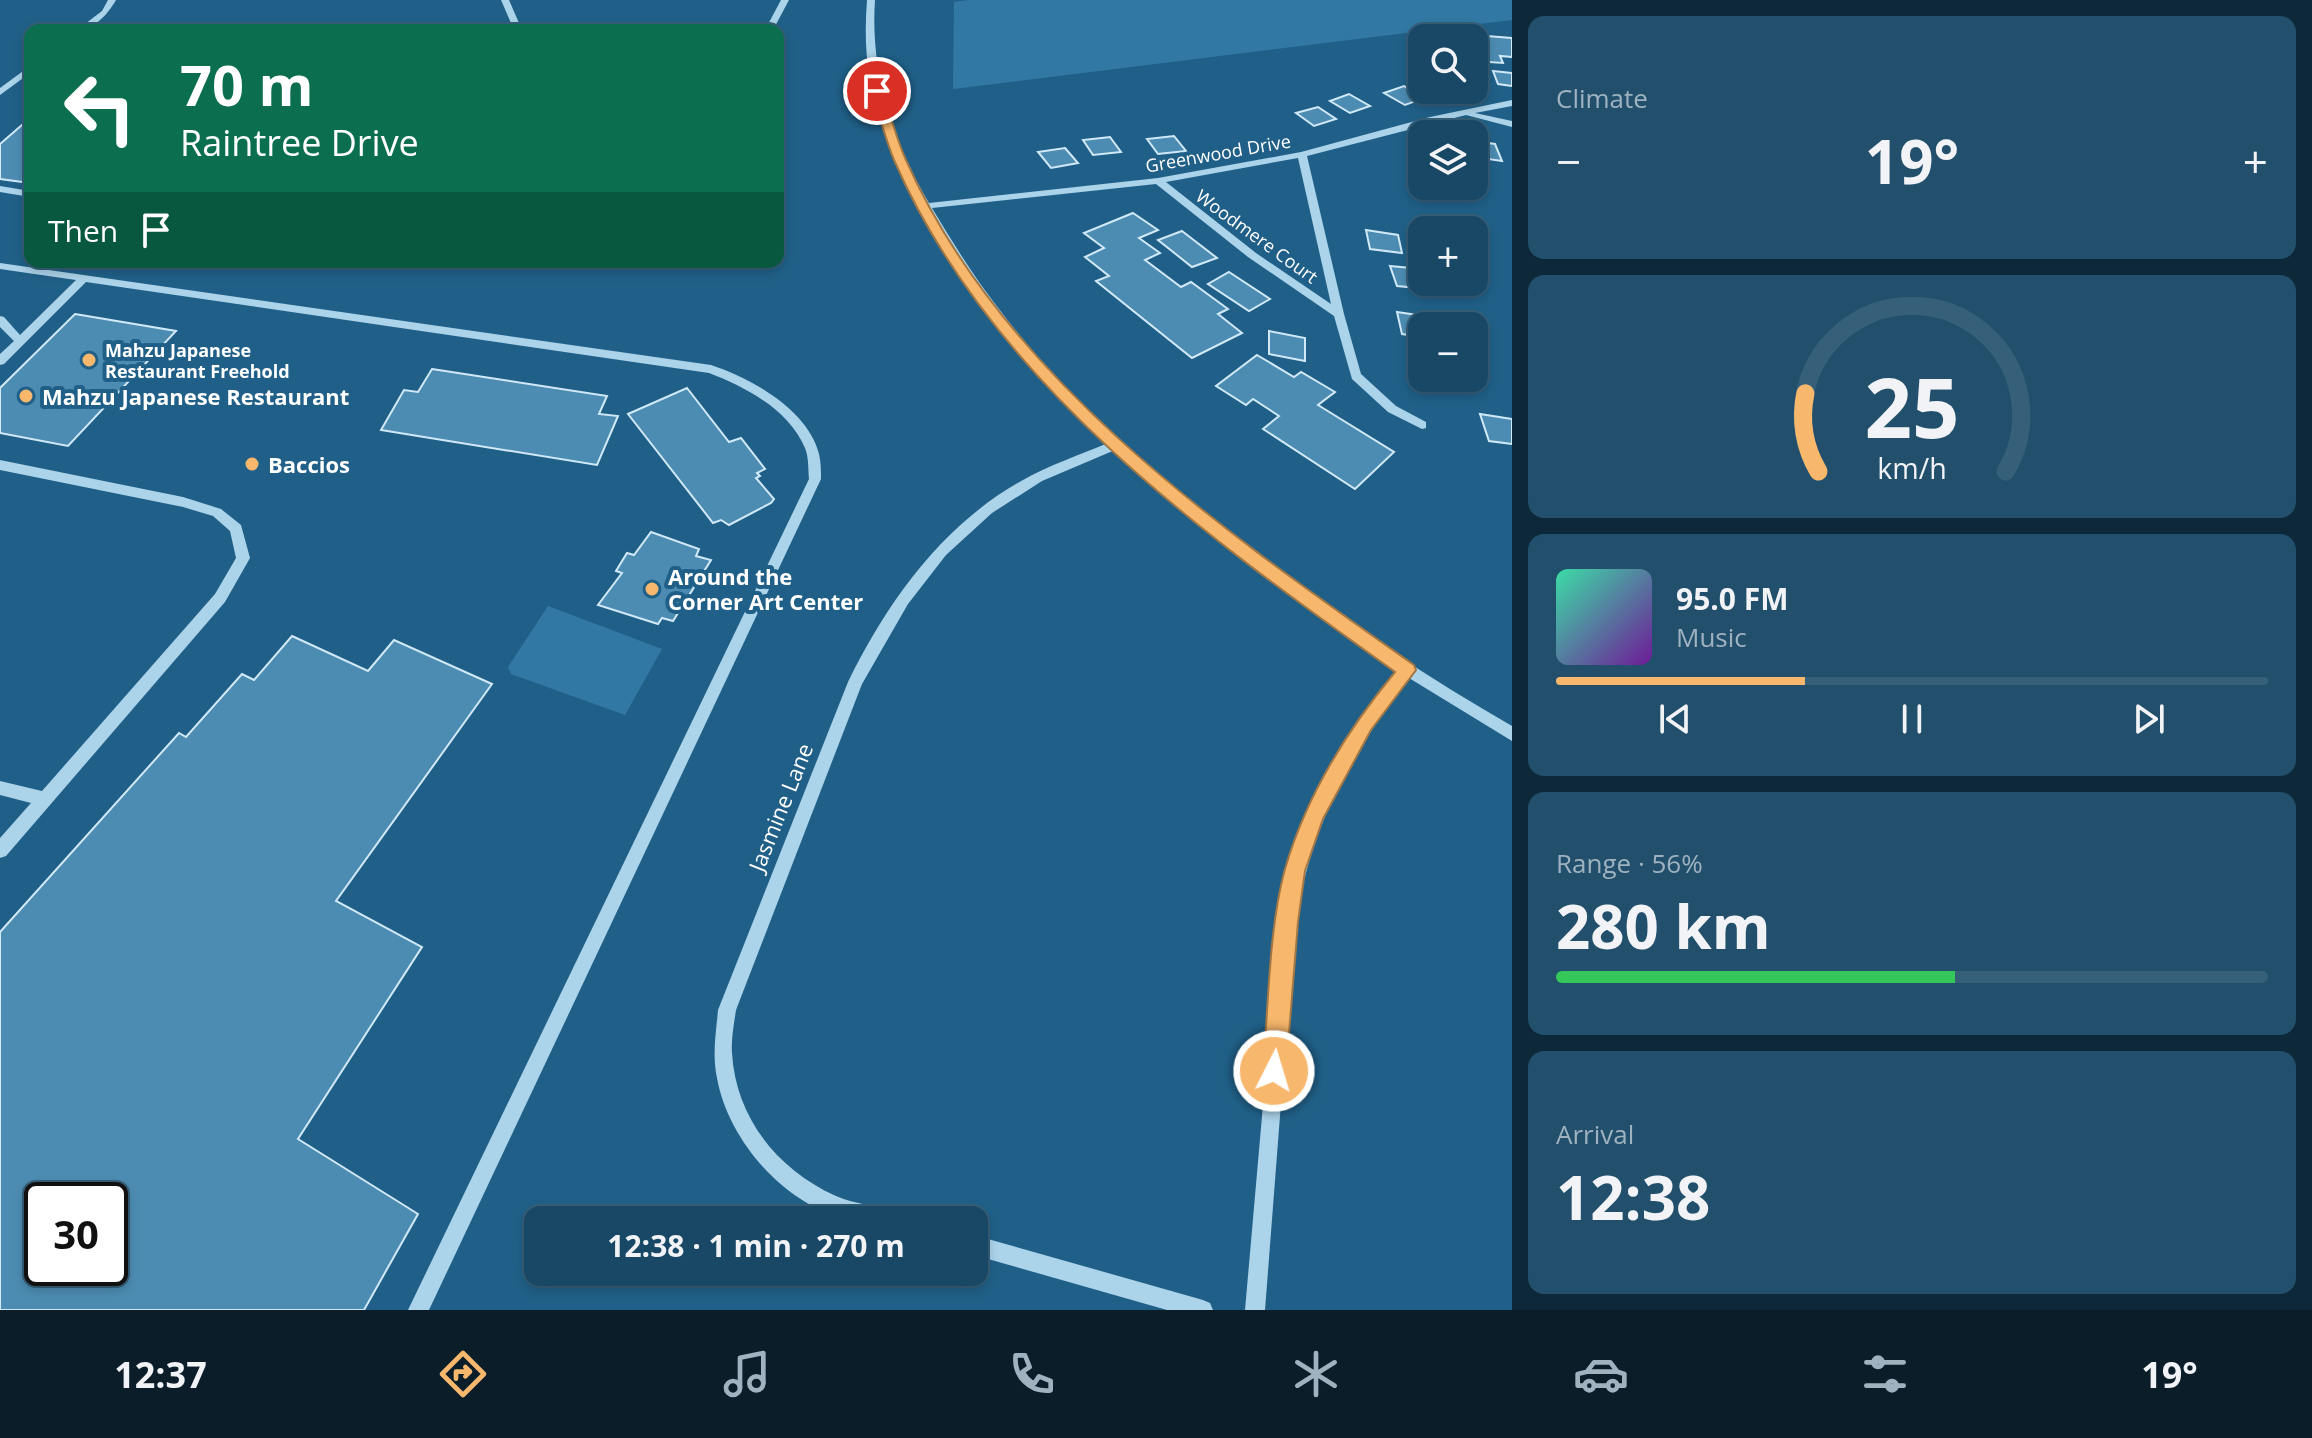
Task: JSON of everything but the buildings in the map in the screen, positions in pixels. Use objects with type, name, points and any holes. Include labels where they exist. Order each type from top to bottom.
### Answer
[{"type":"street","points":[[89,24],[105,12],[112,0]]},
{"type":"street","points":[[505,0],[515,24]]},
{"type":"street","points":[[772,24],[785,0]]},
{"type":"street","points":[[871,0],[870,53],[877,91],[900,160],[944,242],[1031,358],[1115,445],[1252,560],[1407,670],[1512,734]]},
{"type":"street","points":[[0,92],[24,73]]},
{"type":"street","points":[[11,83],[24,85]]},
{"type":"street","name":"Greenwood Drive","points":[[925,206],[1158,181],[1302,155],[1430,120],[1512,103]]},
{"type":"street","points":[[1466,114],[1512,124]]},
{"type":"street","name":"Woodmere Court","points":[[1302,155],[1356,376],[1392,409],[1422,425]]},
{"type":"street","name":"Woodmere Court","points":[[1158,181],[1252,255],[1339,314]]},
{"type":"street","points":[[0,189],[24,193]]},
{"type":"street","points":[[0,266],[711,369],[736,378],[765,396],[792,420],[812,449],[815,479],[418,1310]]},
{"type":"street","points":[[0,361],[84,278]]},
{"type":"street","points":[[0,320],[20,341]]},
{"type":"street","name":"Jasmine Lane","points":[[839,1206],[829,1203],[775,1169],[746,1134],[732,1105],[723,1054],[727,1010],[855,682],[879,635],[907,592],[949,543],[1014,491],[1115,445]]},
{"type":"street","points":[[0,465],[217,512],[236,529],[243,558],[213,607],[0,850]]},
{"type":"street","points":[[1255,1310],[1287,922],[1295,871],[1314,815],[1364,724],[1407,670]]},
{"type":"street","points":[[0,788],[44,799]]},
{"type":"street","points":[[988,1249],[1203,1310]]},
{"type":"shaded area","points":[[1512,0],[1512,20],[1480,24],[1408,24],[1408,33],[953,89],[954,2]]},
{"type":"shaded area","points":[[548,606],[662,649],[625,715],[511,674],[508,667]]},
{"type":"place","name":"Mahzu Japanese Restaurant Freehold","points":[[89,360]]},
{"type":"place","name":"Mahzu Japanese Restaurant","points":[[26,396]]},
{"type":"place","name":"Baccios","points":[[252,464]]},
{"type":"place","name":"Around the Corner Art Center","points":[[652,589]]},
{"type":"route","points":[[877,91],[900,160],[944,242],[1031,358],[1115,445],[1168,491],[1252,560],[1407,670],[1364,724],[1314,815],[1295,871],[1287,922],[1274,1071]]}]
